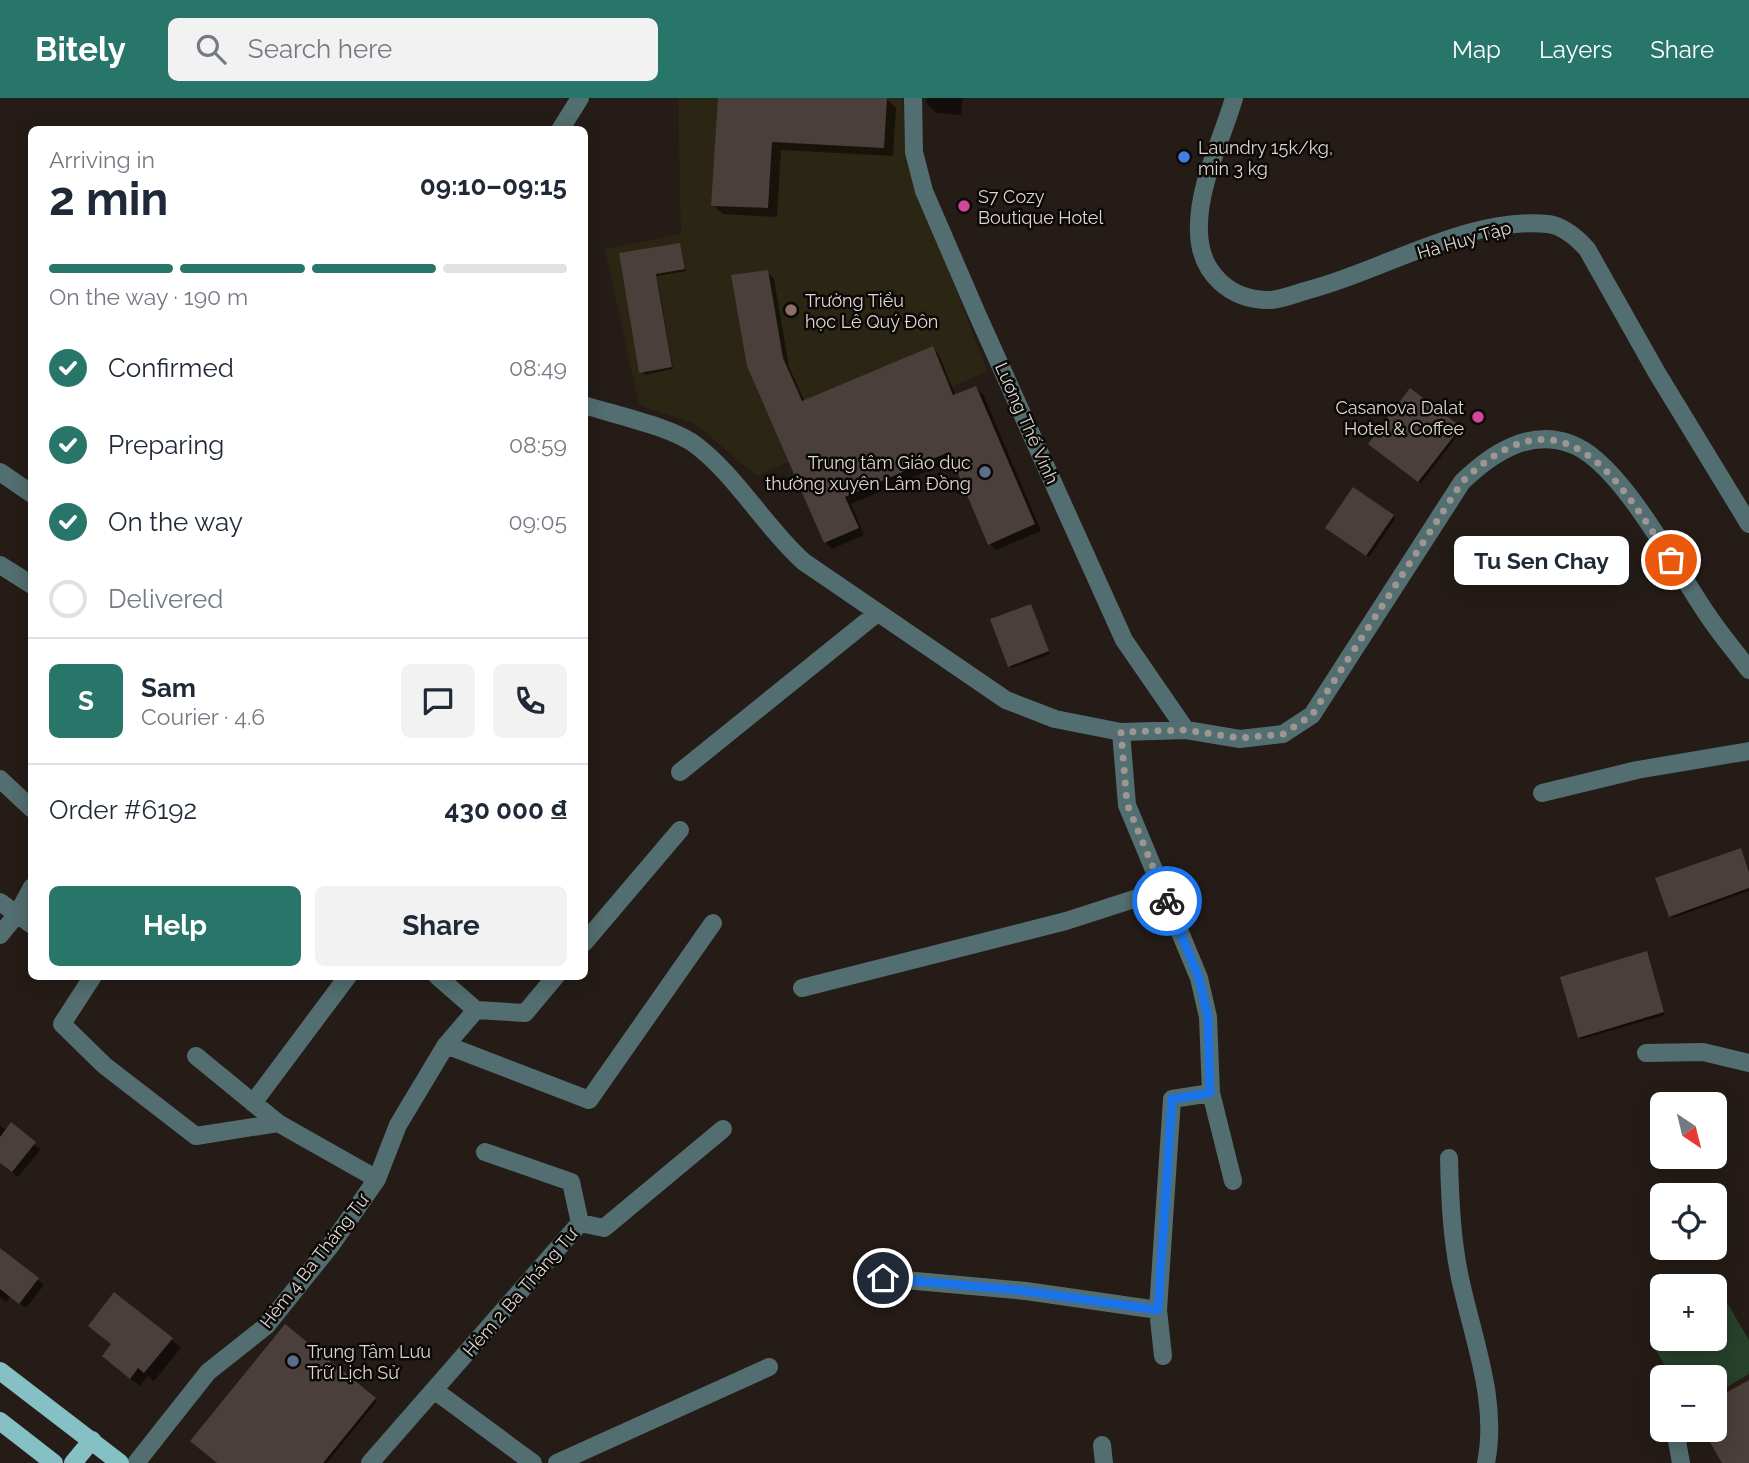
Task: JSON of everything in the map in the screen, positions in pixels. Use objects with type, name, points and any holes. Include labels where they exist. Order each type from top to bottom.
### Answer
[{"type":"main road","points":[[0,1371],[120,1463]]},
{"type":"main road","points":[[0,1421],[54,1463]]},
{"type":"main road","points":[[73,1463],[92,1440]]},
{"type":"street","points":[[562,126],[580,98]]},
{"type":"street","name":"Lương Thế Vinh","points":[[913,98],[914,152],[925,191],[978,316],[1124,640],[1186,730]]},
{"type":"street","name":"Hà Huy Tập","points":[[1234,98],[1207,182],[1198,232],[1205,262],[1215,280],[1238,294],[1272,300],[1335,283],[1446,241],[1512,224],[1551,224],[1574,235],[1587,250],[1657,373],[1749,524]]},
{"type":"street","points":[[588,406],[650,426],[696,445],[726,475],[783,544],[836,586],[1006,699],[1055,719],[1121,732],[1186,730],[1240,738],[1283,734],[1312,715],[1462,482],[1485,460],[1512,445],[1545,439],[1573,444],[1608,470],[1708,617],[1749,670]]},
{"type":"street","points":[[0,472],[28,491]]},
{"type":"street","points":[[0,565],[28,582]]},
{"type":"street","points":[[680,772],[876,614]]},
{"type":"street","points":[[1121,732],[1127,804],[1199,978],[1208,1017],[1210,1093],[1233,1181]]},
{"type":"street","points":[[1542,793],[1637,769],[1749,751]]},
{"type":"street","points":[[0,779],[28,805]]},
{"type":"street","points":[[588,938],[680,830]]},
{"type":"street","points":[[802,988],[1066,921],[1162,890]]},
{"type":"street","points":[[0,935],[18,913],[28,894]]},
{"type":"street","points":[[0,902],[28,922]]},
{"type":"street","points":[[446,1045],[589,1100],[713,923]]},
{"type":"street","points":[[89,980],[62,1024],[104,1066],[196,1136],[278,1123]]},
{"type":"street","points":[[253,1102],[345,980]]},
{"type":"street","points":[[442,980],[476,1010],[525,1013],[553,980]]},
{"type":"street","name":"Hẻm 4 Ba Tháng Tư","points":[[136,1463],[208,1372],[266,1326],[331,1245],[377,1179],[398,1125],[446,1045],[476,1010]]},
{"type":"street","points":[[1646,1054],[1703,1052],[1749,1063]]},
{"type":"street","points":[[196,1056],[278,1123],[377,1179]]},
{"type":"street","points":[[1163,1356],[1158,1310],[1172,1099],[1210,1093]]},
{"type":"street","name":"Hẻm 2 Ba Tháng Tư","points":[[370,1463],[580,1223],[604,1228],[723,1129]]},
{"type":"street","points":[[485,1152],[571,1182],[580,1223]]},
{"type":"street","points":[[1449,1158],[1453,1239],[1461,1286],[1484,1373],[1488,1433],[1486,1463]]},
{"type":"street","points":[[883,1278],[1026,1291],[1158,1310]]},
{"type":"street","points":[[557,1463],[769,1367]]},
{"type":"street","points":[[433,1390],[533,1463]]},
{"type":"street","points":[[1677,1442],[1681,1463]]},
{"type":"shaded area","name":"Trường Tiểu học Lê Quý Đôn","points":[[678,98],[903,98],[905,153],[987,371],[757,476],[695,424],[639,405],[605,249],[681,234]]},
{"type":"green space","points":[[1727,1303],[1749,1340],[1749,1374],[1727,1387],[1727,1365],[1665,1365],[1656,1351],[1727,1351]]},
{"type":"building","points":[[718,98],[887,98],[884,148],[772,142],[768,208],[711,206]]},
{"type":"building","points":[[680,243],[685,269],[656,274],[672,367],[639,373],[619,253]]},
{"type":"building","points":[[768,270],[783,358],[802,401],[933,346],[953,395],[976,386],[1035,524],[988,545],[949,452],[845,497],[859,528],[824,543],[747,366],[731,275]]},
{"type":"building","points":[[1410,388],[1461,427],[1418,482],[1368,444]]},
{"type":"building","points":[[1353,487],[1394,515],[1366,556],[1325,528]]},
{"type":"building","points":[[1031,604],[1049,651],[1008,667],[990,619]]},
{"type":"building","points":[[1741,848],[1749,872],[1749,888],[1669,917],[1655,878]]},
{"type":"building","points":[[1647,951],[1664,1012],[1578,1038],[1560,977]]},
{"type":"building","points":[[11,1122],[36,1142],[12,1172],[0,1163],[0,1137]]},
{"type":"building","points":[[0,1248],[39,1278],[19,1304],[0,1289]]},
{"type":"building","points":[[114,1292],[173,1338],[144,1373],[138,1368],[130,1379],[102,1356],[111,1344],[88,1326]]},
{"type":"building","name":"Trung Tâm Lưu Trữ Lịch Sử","points":[[285,1324],[376,1398],[323,1463],[217,1463],[190,1441]]},
{"type":"building","points":[[1749,1380],[1749,1463],[1722,1463],[1710,1442],[1727,1442],[1727,1392]]},
{"type":"way so far","points":[[1167,901],[1127,804],[1121,764],[1121,732],[1186,730],[1240,738],[1283,734],[1312,715],[1462,482],[1485,460],[1512,445],[1545,439],[1573,444],[1608,470],[1647,522],[1671,560]]},
{"type":"place","name":"Laundry 15k/kg, min 3 kg","points":[[1184,157]]},
{"type":"place","name":"S7 Cozy Boutique Hotel","points":[[964,206]]},
{"type":"place","name":"Trường Tiểu học Lê Quý Đôn","points":[[791,310]]},
{"type":"place","name":"Casanova Dalat Hotel & Coffee","points":[[1478,417]]},
{"type":"place","name":"Trung tâm Giáo dục thường xuyên Lâm Đồng","points":[[985,472]]},
{"type":"place","name":"Tu Sen Chay","points":[[1671,560]]},
{"type":"place","name":"Trung Tâm Lưu Trữ Lịch Sử","points":[[293,1361]]},
{"type":"route","points":[[883,1278],[1026,1291],[1158,1310],[1172,1099],[1210,1093],[1208,1017],[1199,978],[1167,901]]}]
